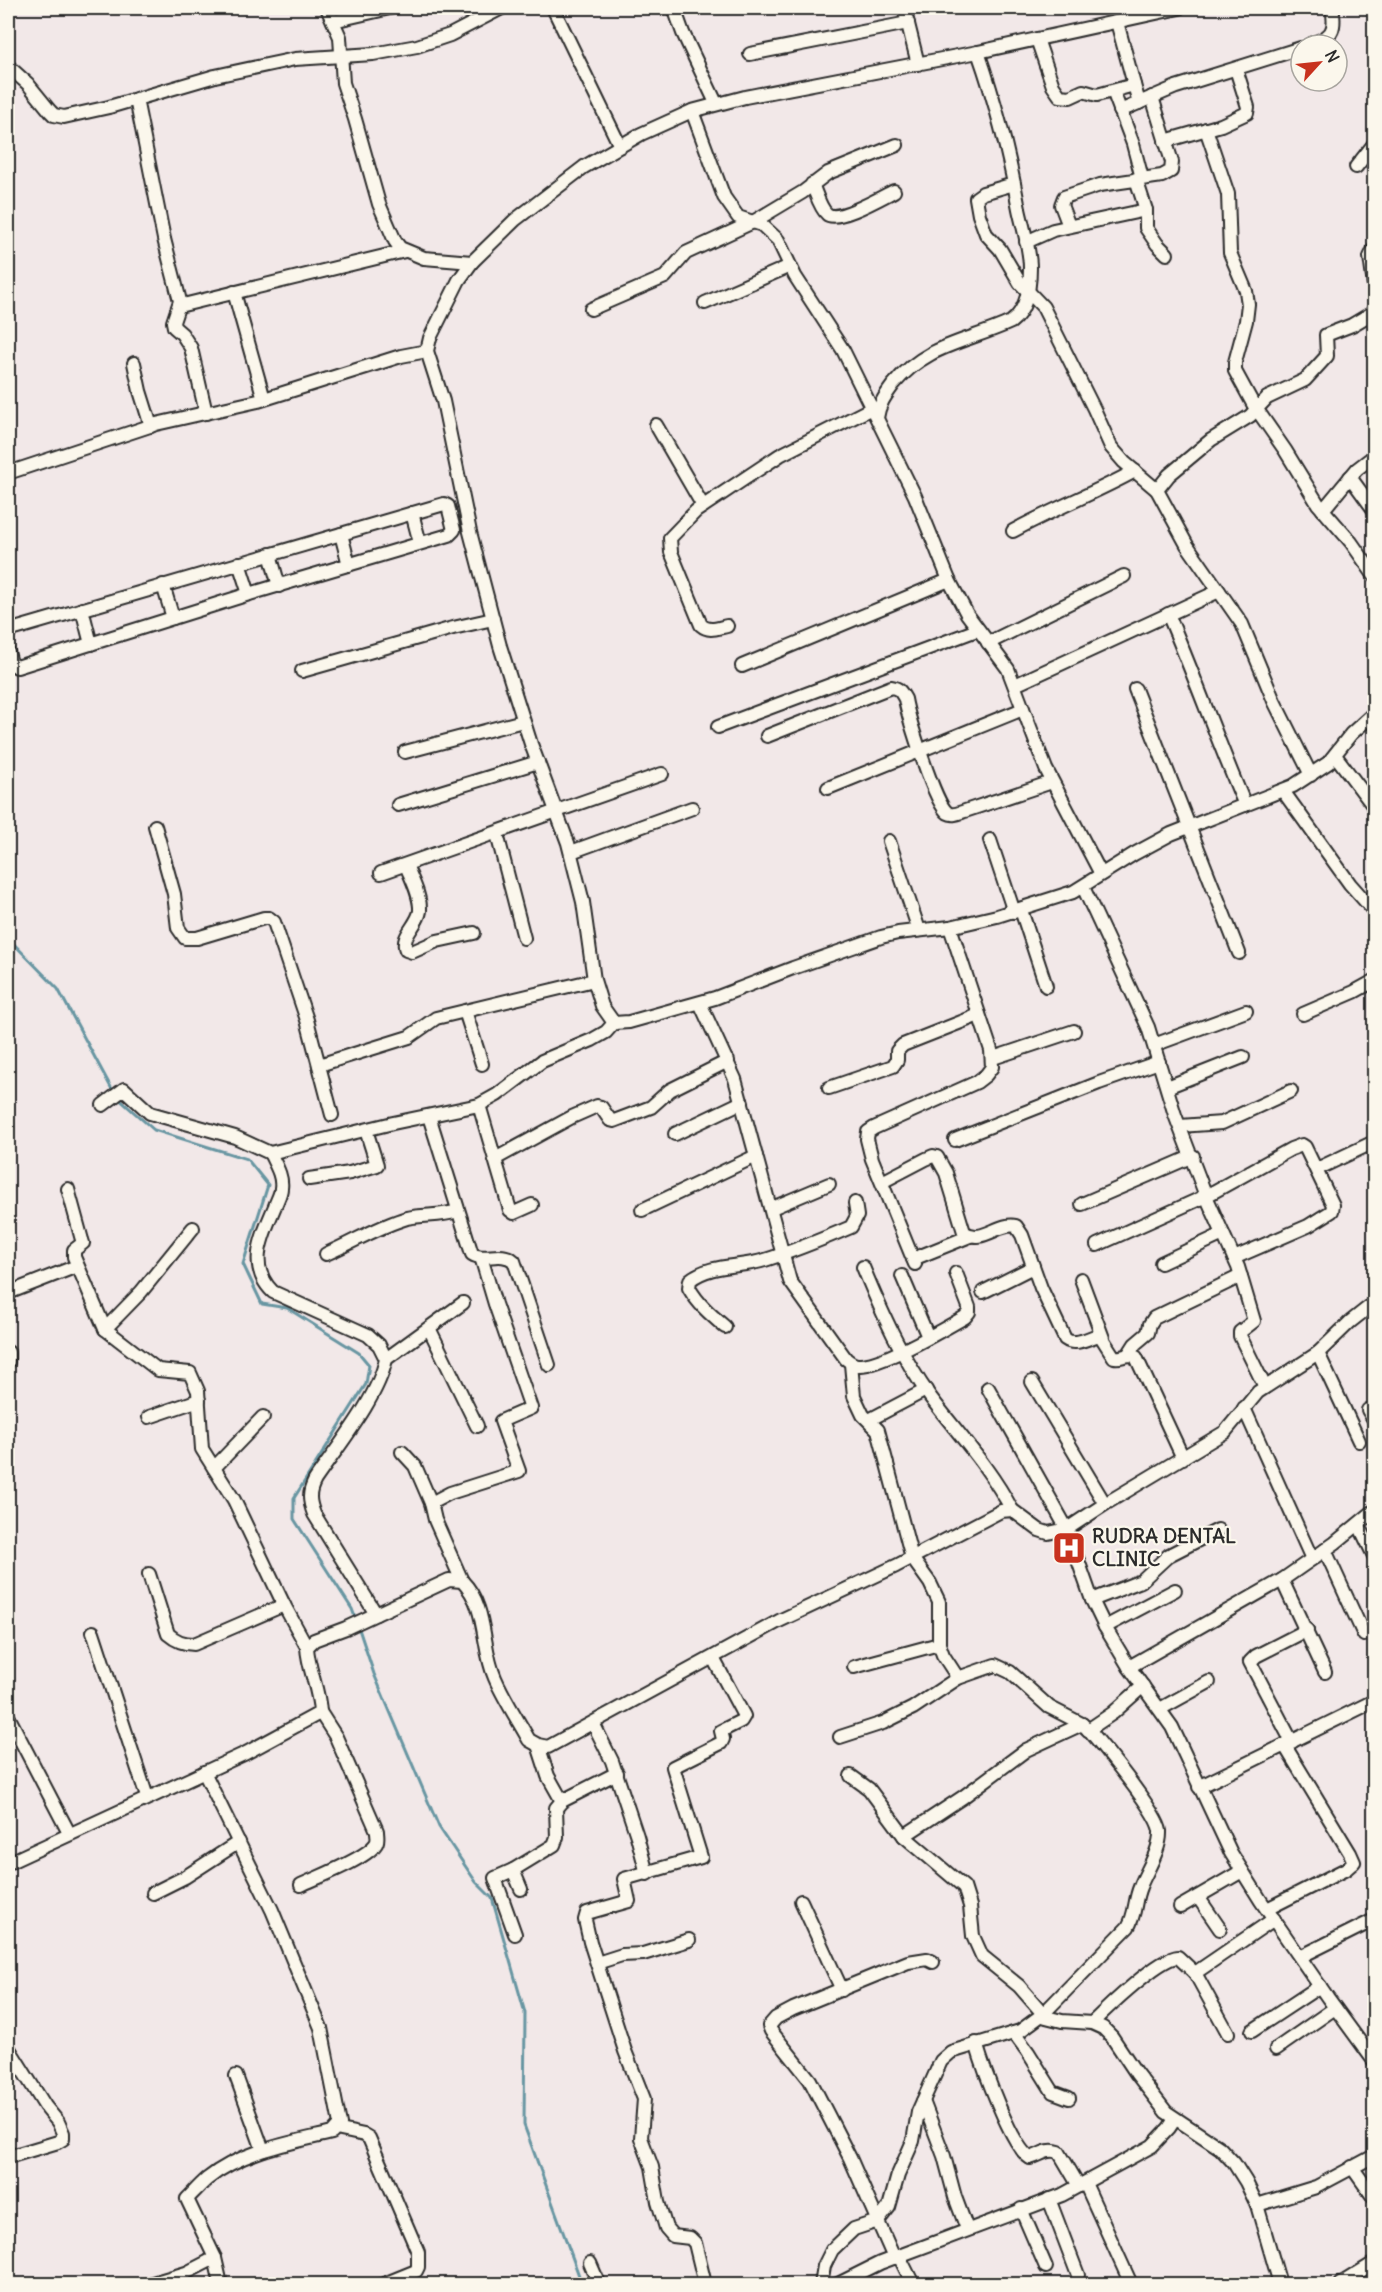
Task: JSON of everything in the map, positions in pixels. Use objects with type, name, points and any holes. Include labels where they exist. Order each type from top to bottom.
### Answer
[{"type":"street","points":[[327,8],[340,37],[343,83],[379,204],[395,241],[405,251],[424,258],[472,262]]},
{"type":"street","points":[[333,21],[390,8]]},
{"type":"street","points":[[8,66],[28,84],[50,111],[59,117],[136,99],[233,72],[295,59],[373,54],[426,44],[450,35],[502,8]]},
{"type":"street","points":[[553,8],[621,146]]},
{"type":"street","points":[[674,8],[683,33],[716,103]]},
{"type":"street","points":[[904,8],[918,64]]},
{"type":"street","points":[[614,1023],[602,1006],[594,980],[583,902],[571,852],[523,721],[493,619],[466,515],[443,401],[427,351],[430,338],[451,294],[472,262],[526,210],[584,167],[651,129],[692,111],[716,103],[978,52],[1179,8]]},
{"type":"street","points":[[1331,33],[1334,26],[1332,8]]},
{"type":"street","points":[[1117,22],[1139,103]]},
{"type":"street","points":[[750,54],[908,24]]},
{"type":"street","points":[[1037,39],[1050,77],[1060,96],[1070,97],[1083,91],[1097,95],[1134,85]]},
{"type":"street","points":[[727,626],[712,630],[701,625],[669,545],[674,532],[703,506],[780,455],[875,413],[909,367],[932,352],[1011,322],[1023,309],[1028,291],[1030,266],[1026,242],[997,112],[978,52]]},
{"type":"street","points":[[1120,111],[1176,87],[1289,52]]},
{"type":"street","points":[[1165,141],[1206,129],[1247,113],[1248,107],[1236,69]]},
{"type":"street","points":[[1113,92],[1139,178],[1146,210],[1146,228],[1167,254]]},
{"type":"street","points":[[1070,226],[1061,205],[1064,197],[1100,185],[1162,176],[1172,171],[1172,162],[1152,97]]},
{"type":"street","points":[[136,99],[164,239],[180,301],[173,322],[174,327],[182,334],[191,348],[206,412]]},
{"type":"street","points":[[692,111],[724,197],[738,217],[762,225],[778,240],[810,300],[835,335],[924,514],[949,580],[978,630],[1008,669],[1052,782],[1101,874]]},
{"type":"street","points":[[1206,129],[1228,194],[1230,254],[1246,291],[1248,304],[1235,371],[1257,410],[1286,450],[1305,484],[1374,575]]},
{"type":"street","points":[[1356,167],[1374,144]]},
{"type":"street","points":[[591,309],[657,282],[671,272],[686,253],[753,222],[838,168],[897,145]]},
{"type":"street","points":[[812,184],[826,213],[835,217],[894,191]]},
{"type":"street","points":[[1014,184],[983,193],[976,198],[986,234],[997,245],[1010,269],[1039,301],[1111,447],[1119,458],[1157,490],[1187,545],[1249,637],[1274,701],[1311,775]]},
{"type":"street","points":[[1026,242],[1048,232],[1070,226],[1146,210]]},
{"type":"street","points":[[1374,249],[1370,257],[1374,286]]},
{"type":"street","points":[[178,306],[405,251]]},
{"type":"street","points":[[705,303],[790,266]]},
{"type":"street","points":[[234,292],[264,399]]},
{"type":"street","points":[[1157,490],[1169,475],[1211,440],[1257,410],[1267,398],[1305,380],[1327,357],[1326,335],[1352,325],[1374,312]]},
{"type":"street","points":[[8,473],[151,426],[264,399],[401,356],[427,351]]},
{"type":"street","points":[[134,363],[151,426]]},
{"type":"street","points":[[656,424],[703,506]]},
{"type":"street","points":[[1323,510],[1350,477],[1374,456]]},
{"type":"street","points":[[1013,531],[1056,507],[1090,495],[1135,471]]},
{"type":"street","points":[[1350,477],[1374,510]]},
{"type":"street","points":[[8,631],[412,513],[444,504],[448,506],[454,530],[451,534],[249,594],[17,667],[11,663],[8,652]]},
{"type":"street","points":[[412,513],[420,543]]},
{"type":"street","points":[[451,519],[466,515]]},
{"type":"street","points":[[341,534],[349,565]]},
{"type":"street","points":[[270,554],[279,586]]},
{"type":"street","points":[[239,563],[249,594]]},
{"type":"street","points":[[988,643],[1124,576]]},
{"type":"street","points":[[742,666],[949,580]]},
{"type":"street","points":[[164,585],[173,618]]},
{"type":"street","points":[[1015,685],[1219,591]]},
{"type":"street","points":[[82,609],[91,644]]},
{"type":"street","points":[[1168,614],[1245,805]]},
{"type":"street","points":[[302,671],[453,628],[493,619]]},
{"type":"street","points":[[718,727],[978,630]]},
{"type":"street","points":[[767,736],[891,687],[901,692],[905,699],[920,751],[940,803],[949,814],[954,815],[1052,782]]},
{"type":"street","points":[[1135,689],[1191,826],[1239,953]]},
{"type":"street","points":[[828,788],[1023,709]]},
{"type":"street","points":[[105,1103],[124,1089],[150,1113],[235,1137],[270,1153],[479,1105],[497,1095],[542,1061],[592,1040],[606,1032],[614,1023],[629,1022],[700,1003],[874,939],[919,930],[950,927],[1017,911],[1083,887],[1152,844],[1191,826],[1283,791],[1311,775],[1335,755],[1351,734],[1374,713]]},
{"type":"street","points":[[405,752],[523,721]]},
{"type":"street","points":[[1335,755],[1374,807]]},
{"type":"street","points":[[398,805],[538,762]]},
{"type":"street","points":[[381,873],[558,813],[662,774]]},
{"type":"street","points":[[1283,791],[1344,876],[1374,911]]},
{"type":"street","points":[[571,852],[692,808]]},
{"type":"street","points":[[155,826],[174,894],[176,923],[183,936],[188,939],[197,938],[264,918],[269,918],[274,922],[308,1020],[333,1115]]},
{"type":"street","points":[[497,834],[524,938]]},
{"type":"street","points":[[990,840],[1046,986]]},
{"type":"street","points":[[889,841],[919,930]]},
{"type":"street","points":[[406,864],[420,910],[418,918],[405,939],[406,950],[412,952],[432,942],[474,933]]},
{"type":"street","points":[[1083,887],[1139,1006],[1206,1196],[1241,1276],[1254,1321],[1240,1332],[1240,1336],[1265,1387]]},
{"type":"street","points":[[950,927],[993,1058],[992,1067],[977,1082],[874,1128],[868,1132],[867,1139],[914,1261],[970,1236]]},
{"type":"street","points":[[320,1065],[409,1037],[432,1019],[594,980]]},
{"type":"street","points":[[1303,1014],[1374,981]]},
{"type":"street","points":[[700,1003],[728,1061],[742,1102],[772,1208],[786,1271],[795,1291],[851,1364],[854,1396],[863,1415],[878,1430],[912,1558],[930,1583],[939,1602],[939,1644],[948,1664],[958,1678]]},
{"type":"street","points":[[465,1011],[482,1064]]},
{"type":"street","points":[[1154,1045],[1246,1011]]},
{"type":"street","points":[[829,1088],[893,1066],[896,1064],[899,1047],[979,1014]]},
{"type":"street","points":[[993,1058],[1074,1031]]},
{"type":"street","points":[[1167,1088],[1244,1057]]},
{"type":"street","points":[[495,1159],[572,1116],[597,1106],[601,1107],[610,1120],[614,1121],[651,1107],[669,1090],[728,1061]]},
{"type":"street","points":[[955,1140],[1099,1083],[1159,1062]]},
{"type":"street","points":[[1180,1126],[1222,1123],[1291,1091]]},
{"type":"street","points":[[675,1134],[742,1102]]},
{"type":"street","points":[[479,1105],[510,1210],[514,1213],[532,1205]]},
{"type":"street","points":[[429,1116],[472,1254],[481,1257],[504,1256],[514,1261],[549,1365]]},
{"type":"street","points":[[309,1179],[350,1173],[375,1166],[377,1161],[366,1130]]},
{"type":"street","points":[[1317,1169],[1374,1142]]},
{"type":"street","points":[[1097,1245],[1206,1196],[1298,1146],[1305,1147],[1333,1204],[1332,1211],[1308,1226],[1234,1258]]},
{"type":"street","points":[[270,1153],[281,1181],[281,1190],[257,1255],[260,1274],[266,1285],[273,1292],[368,1335],[379,1345],[386,1359],[384,1370],[368,1402],[315,1480],[309,1496],[314,1514],[373,1616]]},
{"type":"street","points":[[642,1210],[756,1156]]},
{"type":"street","points":[[1082,1204],[1193,1156]]},
{"type":"street","points":[[882,1182],[926,1159],[937,1157],[946,1173],[964,1232],[977,1237],[1012,1225],[1016,1226],[1022,1235],[1033,1268],[1065,1339],[1072,1343],[1096,1335],[1103,1338]]},
{"type":"street","points":[[772,1208],[830,1184]]},
{"type":"street","points":[[68,1190],[82,1240],[74,1251],[76,1266],[105,1329],[158,1370],[190,1372],[198,1391],[202,1449],[234,1500],[284,1605],[307,1647],[308,1660],[319,1695],[320,1712],[336,1737],[377,1831],[376,1845],[360,1856],[301,1886]]},
{"type":"street","points":[[725,1327],[691,1293],[688,1288],[690,1280],[712,1270],[751,1264],[783,1254],[851,1227],[857,1216],[855,1203]]},
{"type":"street","points":[[326,1254],[404,1219],[418,1215],[445,1215],[457,1211]]},
{"type":"street","points":[[105,1329],[141,1292],[193,1228]]},
{"type":"street","points":[[1161,1263],[1223,1234]]},
{"type":"street","points":[[431,1503],[450,1493],[519,1471],[501,1421],[531,1408],[481,1257]]},
{"type":"street","points":[[8,1293],[76,1266]]},
{"type":"street","points":[[863,1268],[887,1324],[926,1390],[992,1474],[1012,1510],[1039,1530],[1048,1533],[1067,1529],[1225,1432],[1265,1387],[1318,1353],[1350,1322],[1374,1303]]},
{"type":"street","points":[[983,1292],[1033,1268]]},
{"type":"street","points":[[851,1364],[874,1363],[902,1351],[965,1317],[969,1312],[969,1306],[956,1273]]},
{"type":"street","points":[[902,1276],[928,1337]]},
{"type":"street","points":[[1128,1355],[1135,1344],[1148,1333],[1150,1324],[1155,1318],[1241,1276]]},
{"type":"street","points":[[1081,1279],[1103,1338],[1114,1357],[1128,1355],[1136,1357],[1183,1458]]},
{"type":"street","points":[[386,1359],[464,1303]]},
{"type":"street","points":[[429,1328],[477,1426]]},
{"type":"street","points":[[8,1352],[8,1362]]},
{"type":"street","points":[[1318,1353],[1359,1441]]},
{"type":"street","points":[[1032,1382],[1105,1504]]},
{"type":"street","points":[[988,1388],[1067,1529],[1092,1600],[1105,1627],[1128,1667],[1160,1709],[1182,1746],[1219,1831],[1242,1871],[1335,2008],[1374,2059]]},
{"type":"street","points":[[869,1420],[926,1390]]},
{"type":"street","points":[[149,1417],[199,1400]]},
{"type":"street","points":[[1244,1408],[1312,1559]]},
{"type":"street","points":[[214,1468],[263,1417]]},
{"type":"street","points":[[402,1452],[415,1466],[431,1503],[435,1520],[462,1581],[467,1586],[481,1614],[494,1677],[529,1740],[549,1747],[778,1621],[912,1558],[993,1515],[1012,1510]]},
{"type":"street","points":[[1128,1667],[1282,1580],[1359,1525],[1374,1511]]},
{"type":"street","points":[[1359,1525],[1374,1556]]},
{"type":"street","points":[[1092,1600],[1141,1581],[1169,1555],[1218,1530]]},
{"type":"street","points":[[1325,1550],[1364,1635]]},
{"type":"street","points":[[149,1574],[168,1634],[174,1640],[186,1644],[194,1644],[284,1605]]},
{"type":"street","points":[[307,1647],[314,1640],[373,1616],[449,1580],[462,1581]]},
{"type":"street","points":[[1282,1580],[1325,1672]]},
{"type":"street","points":[[1105,1627],[1175,1590]]},
{"type":"street","points":[[1195,1972],[1271,1914],[1354,1862],[1288,1744],[1250,1662],[1256,1656],[1307,1630]]},
{"type":"street","points":[[93,1632],[147,1797]]},
{"type":"street","points":[[854,1667],[939,1644]]},
{"type":"street","points":[[705,2284],[695,2243],[690,2238],[673,2236],[666,2228],[658,2202],[652,2167],[641,2138],[644,2099],[625,2050],[585,1920],[587,1913],[630,1901],[624,1879],[701,1857],[673,1767],[721,1743],[723,1739],[721,1731],[744,1716],[713,1658]]},
{"type":"street","points":[[821,2284],[824,2266],[832,2250],[854,2229],[878,2221],[885,2214],[893,2198],[898,2175],[913,2141],[918,2112],[941,2061],[951,2052],[1014,2033],[1043,2014],[1128,1927],[1133,1919],[1137,1896],[1159,1839],[1158,1825],[1148,1808],[1117,1764],[1085,1727],[1048,1707],[1001,1666],[989,1666],[958,1678],[930,1698],[896,1717],[840,1737]]},
{"type":"street","points":[[1160,1709],[1209,1682]]},
{"type":"street","points":[[904,1836],[963,1797],[1026,1750],[1085,1727],[1113,1713],[1143,1686]]},
{"type":"street","points":[[1199,1787],[1374,1701]]},
{"type":"street","points":[[8,1863],[246,1753],[320,1712]]},
{"type":"street","points":[[8,1716],[69,1833]]},
{"type":"street","points":[[593,1723],[612,1761],[647,1874]]},
{"type":"street","points":[[538,1745],[544,1768],[562,1801]]},
{"type":"street","points":[[204,1772],[272,1910],[321,2028],[340,2124],[332,2133],[263,2150],[244,2158],[208,2178],[187,2199],[215,2258],[222,2284]]},
{"type":"street","points":[[515,1934],[495,1878],[513,1870],[554,1845],[557,1837],[556,1808],[562,1801],[616,1773]]},
{"type":"street","points":[[851,1776],[865,1785],[904,1836],[960,1883],[968,1898],[973,1936],[982,1956],[1019,1986],[1043,2014],[1051,2019],[1092,2023],[1103,2028],[1112,2037],[1155,2098],[1175,2119],[1212,2142],[1234,2163],[1257,2205],[1280,2284]]},
{"type":"street","points":[[153,1893],[185,1877],[239,1842]]},
{"type":"street","points":[[513,1870],[521,1889]]},
{"type":"street","points":[[1180,1907],[1242,1871]]},
{"type":"street","points":[[1198,1897],[1220,1929]]},
{"type":"street","points":[[801,1901],[842,1990]]},
{"type":"street","points":[[1300,1957],[1374,1920]]},
{"type":"street","points":[[597,1963],[622,1954],[644,1954],[689,1940]]},
{"type":"street","points":[[1092,2023],[1116,2000],[1169,1959],[1178,1957],[1195,1972],[1228,2033]]},
{"type":"street","points":[[913,2284],[878,2221],[850,2158],[810,2080],[769,2026],[776,2018],[908,1962],[927,1959],[933,1962]]},
{"type":"street","points":[[1252,2031],[1320,1986]]},
{"type":"street","points":[[1276,2049],[1335,2008]]},
{"type":"street","points":[[1014,2033],[1053,2092],[1069,2098]]},
{"type":"street","points":[[976,2043],[985,2073],[1017,2143],[1030,2158],[1049,2150],[1059,2152],[1082,2184],[1131,2284]]},
{"type":"street","points":[[8,2047],[63,2133],[63,2139],[58,2142],[8,2157]]},
{"type":"street","points":[[236,2076],[263,2150]]},
{"type":"street","points":[[923,2101],[944,2156],[955,2197],[967,2229]]},
{"type":"street","points":[[838,2284],[897,2257],[1082,2184],[1152,2146],[1175,2119]]},
{"type":"street","points":[[336,2129],[369,2138],[418,2252],[416,2271],[384,2284]]},
{"type":"street","points":[[1257,2205],[1316,2187],[1374,2156]]},
{"type":"street","points":[[1352,2167],[1374,2198]]},
{"type":"street","points":[[1048,2199],[1078,2275]]},
{"type":"street","points":[[1021,2209],[1046,2267]]},
{"type":"street","points":[[149,2284],[186,2273],[215,2258]]},
{"type":"street","points":[[590,2263],[599,2284]]},
{"type":"street","points":[[1340,2284],[1374,2263]]},
{"type":"waterway","points":[[8,938],[58,989],[114,1093]]},
{"type":"waterway","points":[[118,1098],[154,1130],[247,1159],[268,1185],[243,1264],[262,1304],[287,1308],[359,1353],[369,1365],[366,1384],[294,1498],[294,1519],[352,1609],[356,1620]]},
{"type":"waterway","points":[[358,1626],[374,1674],[439,1827],[476,1882],[492,1898],[525,2013],[524,2125],[582,2284]]},
{"type":"place","name":"RUDRA DENTAL CLINIC","points":[[1069,1548]]}]
